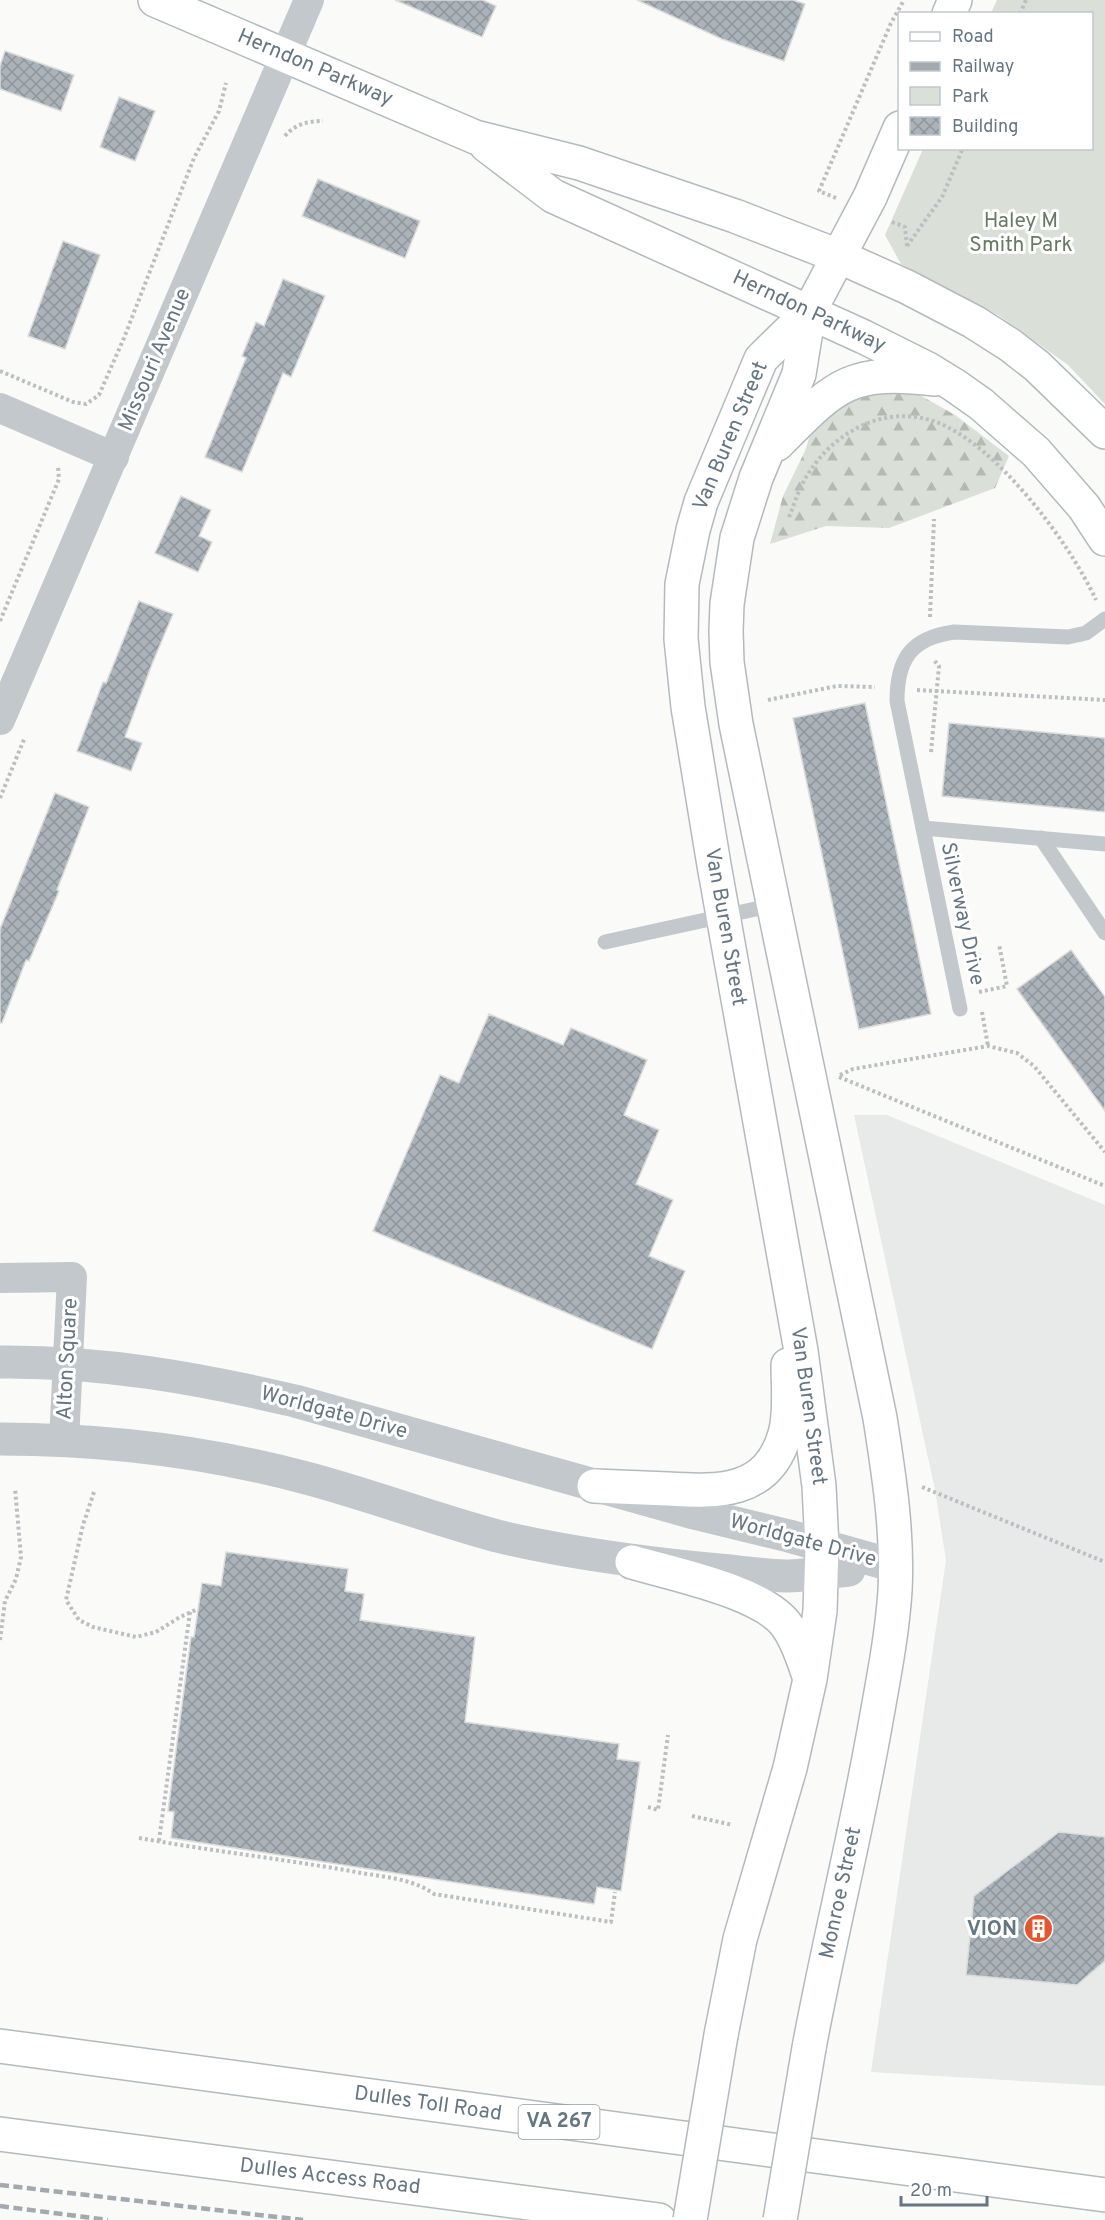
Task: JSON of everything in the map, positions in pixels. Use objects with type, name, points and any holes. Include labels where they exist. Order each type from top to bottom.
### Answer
[{"type":"main road","name":"Herndon Parkway","points":[[155,0],[475,137],[579,163],[735,216],[838,256],[940,303],[1010,345],[1046,374],[1105,432]]},
{"type":"main road","name":"Van Buren Street","points":[[822,1560],[819,1486],[812,1424],[791,1289],[723,916],[684,669],[680,609],[682,584],[701,502],[761,359],[808,312],[870,197],[898,133]]},
{"type":"main road","name":"Herndon Parkway","points":[[475,137],[553,196],[894,351],[947,380],[981,404],[1036,452],[1084,507],[1105,539]]},
{"type":"main road","name":"Van Buren Street","points":[[808,312],[799,374],[765,456],[737,537],[727,604],[727,662],[734,714],[880,1418],[892,1507],[895,1566]]},
{"type":"main road","points":[[765,456],[822,400],[850,382],[862,378],[891,375],[947,380]]},
{"type":"main road","points":[[594,1486],[720,1491],[747,1482],[762,1472],[776,1455],[785,1433],[791,1289]]},
{"type":"main road","points":[[690,2220],[721,2035],[740,1940],[790,1768],[810,1679],[819,1622],[822,1560]]},
{"type":"main road","points":[[632,1562],[738,1593],[766,1606],[779,1616],[794,1636],[810,1679]]},
{"type":"main road","name":"Monroe Street","points":[[780,2220],[809,2048],[871,1750],[893,1608],[895,1566]]},
{"type":"main road","name":"Dulles Toll Road","points":[[0,2046],[1105,2195]]},
{"type":"main road","points":[[0,2054],[71,2056]]},
{"type":"main road","name":"Dulles Access Road","points":[[0,2134],[659,2220]]},
{"type":"main road","points":[[1047,2188],[1105,2186]]},
{"type":"street","name":"Missouri Avenue","points":[[0,720],[309,0]]},
{"type":"street","points":[[0,408],[114,457]]},
{"type":"street","name":"Alton Square","points":[[0,1278],[72,1277],[64,1441]]},
{"type":"street","name":"Worldgate Drive","points":[[0,1362],[68,1364],[143,1370],[256,1392],[594,1486],[789,1536],[822,1560]]},
{"type":"street","name":"Worldgate Drive","points":[[0,1439],[64,1441],[166,1451],[261,1467],[312,1479],[497,1535],[589,1556],[786,1576],[822,1560],[895,1566]]},
{"type":"lane","name":"Silverway Drive","points":[[959,1003],[897,701],[898,677],[902,665],[918,645],[931,638],[954,632],[1068,637],[1086,633],[1105,619]]},
{"type":"lane","name":"Silverway Drive","points":[[922,828],[1105,844]]},
{"type":"lane","points":[[1041,838],[1105,933]]},
{"type":"lane","points":[[606,942],[774,905]]},
{"type":"path","points":[[819,191],[891,23],[904,0]]},
{"type":"path","points":[[0,371],[73,402],[86,404],[99,395],[124,338],[194,158],[219,111],[226,83]]},
{"type":"path","points":[[282,141],[292,128],[311,121],[323,121]]},
{"type":"path","points":[[904,227],[907,246],[942,197],[962,150]]},
{"type":"path","points":[[789,517],[802,484],[811,470],[830,447],[854,428],[867,422],[891,417],[921,418],[936,422],[980,450],[1032,503],[1077,565],[1096,601]]},
{"type":"path","points":[[0,621],[59,479],[58,466],[48,462]]},
{"type":"path","points":[[930,621],[934,519]]},
{"type":"path","points":[[931,657],[939,666],[931,759]]},
{"type":"path","points":[[768,700],[837,686],[875,687]]},
{"type":"path","points":[[916,690],[1105,700]]},
{"type":"path","points":[[959,1003],[978,993],[1008,986],[999,944]]},
{"type":"path","points":[[978,993],[988,1046]]},
{"type":"path","points":[[1105,1152],[1042,1075],[1026,1059],[1008,1050],[988,1046],[853,1069],[837,1076],[1105,1186]]},
{"type":"path","points":[[921,1486],[1105,1562]]},
{"type":"path","points":[[0,1640],[5,1601],[16,1580],[21,1557],[15,1488]]},
{"type":"path","points":[[94,1492],[83,1525],[66,1600],[79,1620],[93,1627],[136,1637],[156,1632],[198,1609]]},
{"type":"path","points":[[159,1841],[190,1612]]},
{"type":"path","points":[[648,1807],[658,1810],[668,1735]]},
{"type":"path","points":[[692,1816],[733,1824]]},
{"type":"path","points":[[139,1838],[335,1868],[420,1884],[434,1894],[611,1922],[615,1892]]},
{"type":"shaded area","points":[[854,1115],[887,1115],[1105,1205],[1105,2086],[871,2072],[946,1560],[935,1490]]},
{"type":"green space","name":"Haley M Smith Park","points":[[997,0],[1105,0],[1105,404],[1068,365],[998,315],[901,264],[885,235],[923,150],[1093,150],[1093,12],[991,12]]},
{"type":"green space","points":[[835,383],[911,390],[955,415],[1009,456],[995,488],[889,528],[826,526],[770,544],[783,496],[805,451],[815,420]]},
{"type":"building","points":[[395,0],[483,0],[496,6],[482,37]]},
{"type":"building","points":[[637,0],[793,0],[805,4],[784,61],[722,39]]},
{"type":"building","points":[[5,51],[74,75],[61,111],[0,89],[0,66]]},
{"type":"building","points":[[119,97],[155,111],[135,161],[100,147]]},
{"type":"building","points":[[318,179],[420,221],[405,258],[302,216]]},
{"type":"building","points":[[63,241],[100,255],[65,349],[28,336]]},
{"type":"building","points":[[283,279],[325,296],[291,377],[283,373],[242,472],[205,457],[246,358],[242,356],[256,322],[264,326]]},
{"type":"building","points":[[181,496],[211,510],[199,536],[212,542],[198,572],[155,553]]},
{"type":"building","points":[[139,601],[173,614],[125,737],[142,743],[131,771],[77,751],[103,682],[106,683]]},
{"type":"building","points":[[865,703],[931,1014],[859,1029],[793,718]]},
{"type":"building","points":[[949,723],[1105,738],[1105,812],[942,796]]},
{"type":"building","points":[[55,793],[89,807],[57,890],[59,891],[29,961],[26,960],[2,1023],[0,1023],[0,929]]},
{"type":"building","points":[[1071,950],[1105,997],[1105,1111],[1017,989]]},
{"type":"building","points":[[489,1014],[563,1045],[571,1028],[647,1060],[624,1115],[659,1130],[636,1184],[673,1200],[649,1256],[685,1271],[652,1349],[373,1231],[440,1075],[459,1083]]},
{"type":"building","points":[[226,1552],[348,1569],[345,1591],[364,1594],[360,1620],[475,1637],[465,1722],[619,1744],[617,1759],[640,1762],[621,1891],[597,1887],[594,1904],[171,1838],[174,1812],[168,1811],[191,1637],[194,1637],[202,1583],[221,1586]]},
{"type":"building","name":"VION","points":[[1059,1832],[1105,1837],[1105,1961],[1077,1985],[966,1975],[974,1896]]},
{"type":"railway","points":[[0,2185],[303,2220]]},
{"type":"railway","points":[[0,2206],[108,2220]]},
{"type":"place","name":"VION","points":[[1038,1929]]}]
